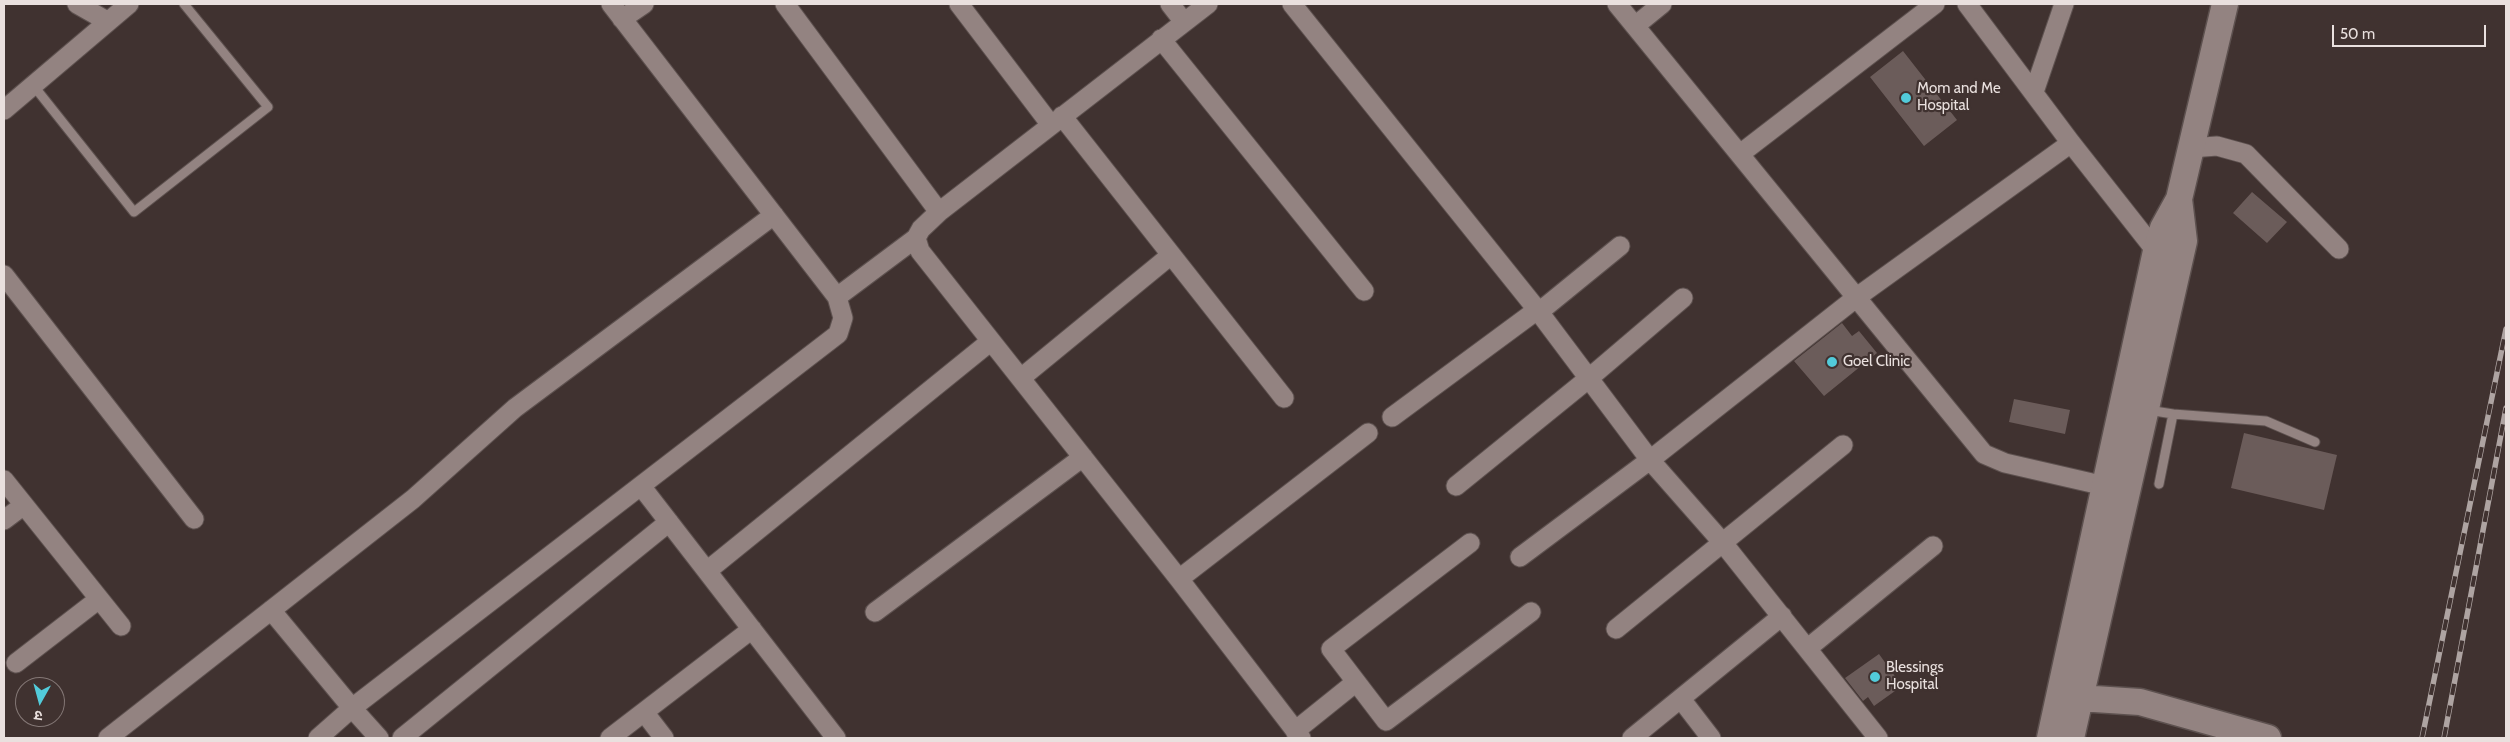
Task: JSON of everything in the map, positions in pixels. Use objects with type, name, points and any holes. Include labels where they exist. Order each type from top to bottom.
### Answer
[{"type":"street","points":[[77,4],[108,22]]},
{"type":"street","points":[[4,110],[128,4]]},
{"type":"street","points":[[318,738],[352,708],[838,334],[843,318],[837,297],[611,4]]},
{"type":"street","points":[[622,19],[644,4]]},
{"type":"street","points":[[785,4],[939,212]]},
{"type":"street","points":[[959,4],[1171,255],[1284,398]]},
{"type":"street","points":[[1170,4],[1184,22]]},
{"type":"street","points":[[837,297],[916,238],[921,228],[939,212],[1208,4]]},
{"type":"street","points":[[1292,4],[1539,312],[1650,460],[1723,543],[1878,738]]},
{"type":"street","points":[[1617,4],[1984,454],[2005,463],[2105,486]]},
{"type":"street","points":[[1635,26],[1662,4]]},
{"type":"street","points":[[1740,154],[1935,4]]},
{"type":"street","points":[[1967,4],[2071,143],[2156,251]]},
{"type":"street","points":[[2034,92],[2064,4]]},
{"type":"street","points":[[2050,738],[2070,698],[2134,406],[2156,251],[2163,228],[2179,199],[2225,4]]},
{"type":"street","points":[[1161,39],[1364,291]]},
{"type":"street","points":[[1520,557],[1650,460],[1856,297],[2071,143]]},
{"type":"street","points":[[2191,148],[2217,146],[2246,154],[2339,249]]},
{"type":"street","points":[[2071,738],[2070,698],[2105,486],[2134,406],[2184,241],[2179,199]]},
{"type":"street","points":[[108,738],[128,732],[271,610],[413,499],[515,408],[774,215]]},
{"type":"street","points":[[916,238],[920,251],[1179,579],[1298,735],[1356,682]]},
{"type":"street","points":[[1392,417],[1537,310],[1539,312],[1620,246]]},
{"type":"street","points":[[1021,378],[1171,255]]},
{"type":"street","points":[[4,275],[194,519]]},
{"type":"street","points":[[1456,486],[1588,379],[1683,298]]},
{"type":"street","points":[[707,571],[991,341]]},
{"type":"street","points":[[1179,579],[1368,433]]},
{"type":"street","points":[[1616,629],[1843,445]]},
{"type":"street","points":[[875,612],[1083,457]]},
{"type":"street","points":[[4,480],[121,626]]},
{"type":"street","points":[[641,486],[836,738]]},
{"type":"street","points":[[4,520],[24,505]]},
{"type":"street","points":[[402,738],[669,522]]},
{"type":"street","points":[[1470,543],[1331,649],[1386,721],[1531,612]]},
{"type":"street","points":[[1808,648],[1933,546]]},
{"type":"street","points":[[16,663],[99,599]]},
{"type":"street","points":[[271,610],[379,738]]},
{"type":"street","points":[[1632,738],[1782,616]]},
{"type":"street","points":[[610,738],[752,629]]},
{"type":"street","points":[[2070,698],[2140,702],[2268,738]]},
{"type":"street","points":[[1680,699],[1711,738]]},
{"type":"street","points":[[644,712],[664,738]]},
{"type":"lane","points":[[33,84],[134,212],[268,108],[184,4]]},
{"type":"lane","points":[[2134,406],[2173,414],[2266,421],[2315,442]]},
{"type":"lane","points":[[2159,484],[2173,414]]},
{"type":"building","points":[[1903,51],[1957,120],[1924,146],[1870,77]]},
{"type":"building","points":[[2252,192],[2287,222],[2267,243],[2233,213]]},
{"type":"building","points":[[1842,323],[1852,336],[1859,331],[1877,353],[1824,396],[1794,361]]},
{"type":"building","points":[[2014,399],[2070,410],[2065,434],[2009,422]]},
{"type":"building","points":[[2244,433],[2337,455],[2324,510],[2231,488]]},
{"type":"building","points":[[1879,654],[1902,686],[1874,706],[1868,697],[1863,701],[1845,678]]},
{"type":"railway","points":[[2422,738],[2506,329]]},
{"type":"railway","points":[[2444,738],[2506,408]]},
{"type":"place","name":"Mom and Me Hospital","points":[[1906,98]]},
{"type":"place","name":"Goel Clinic","points":[[1832,362]]},
{"type":"place","name":"Blessings Hospital","points":[[1875,677]]}]
